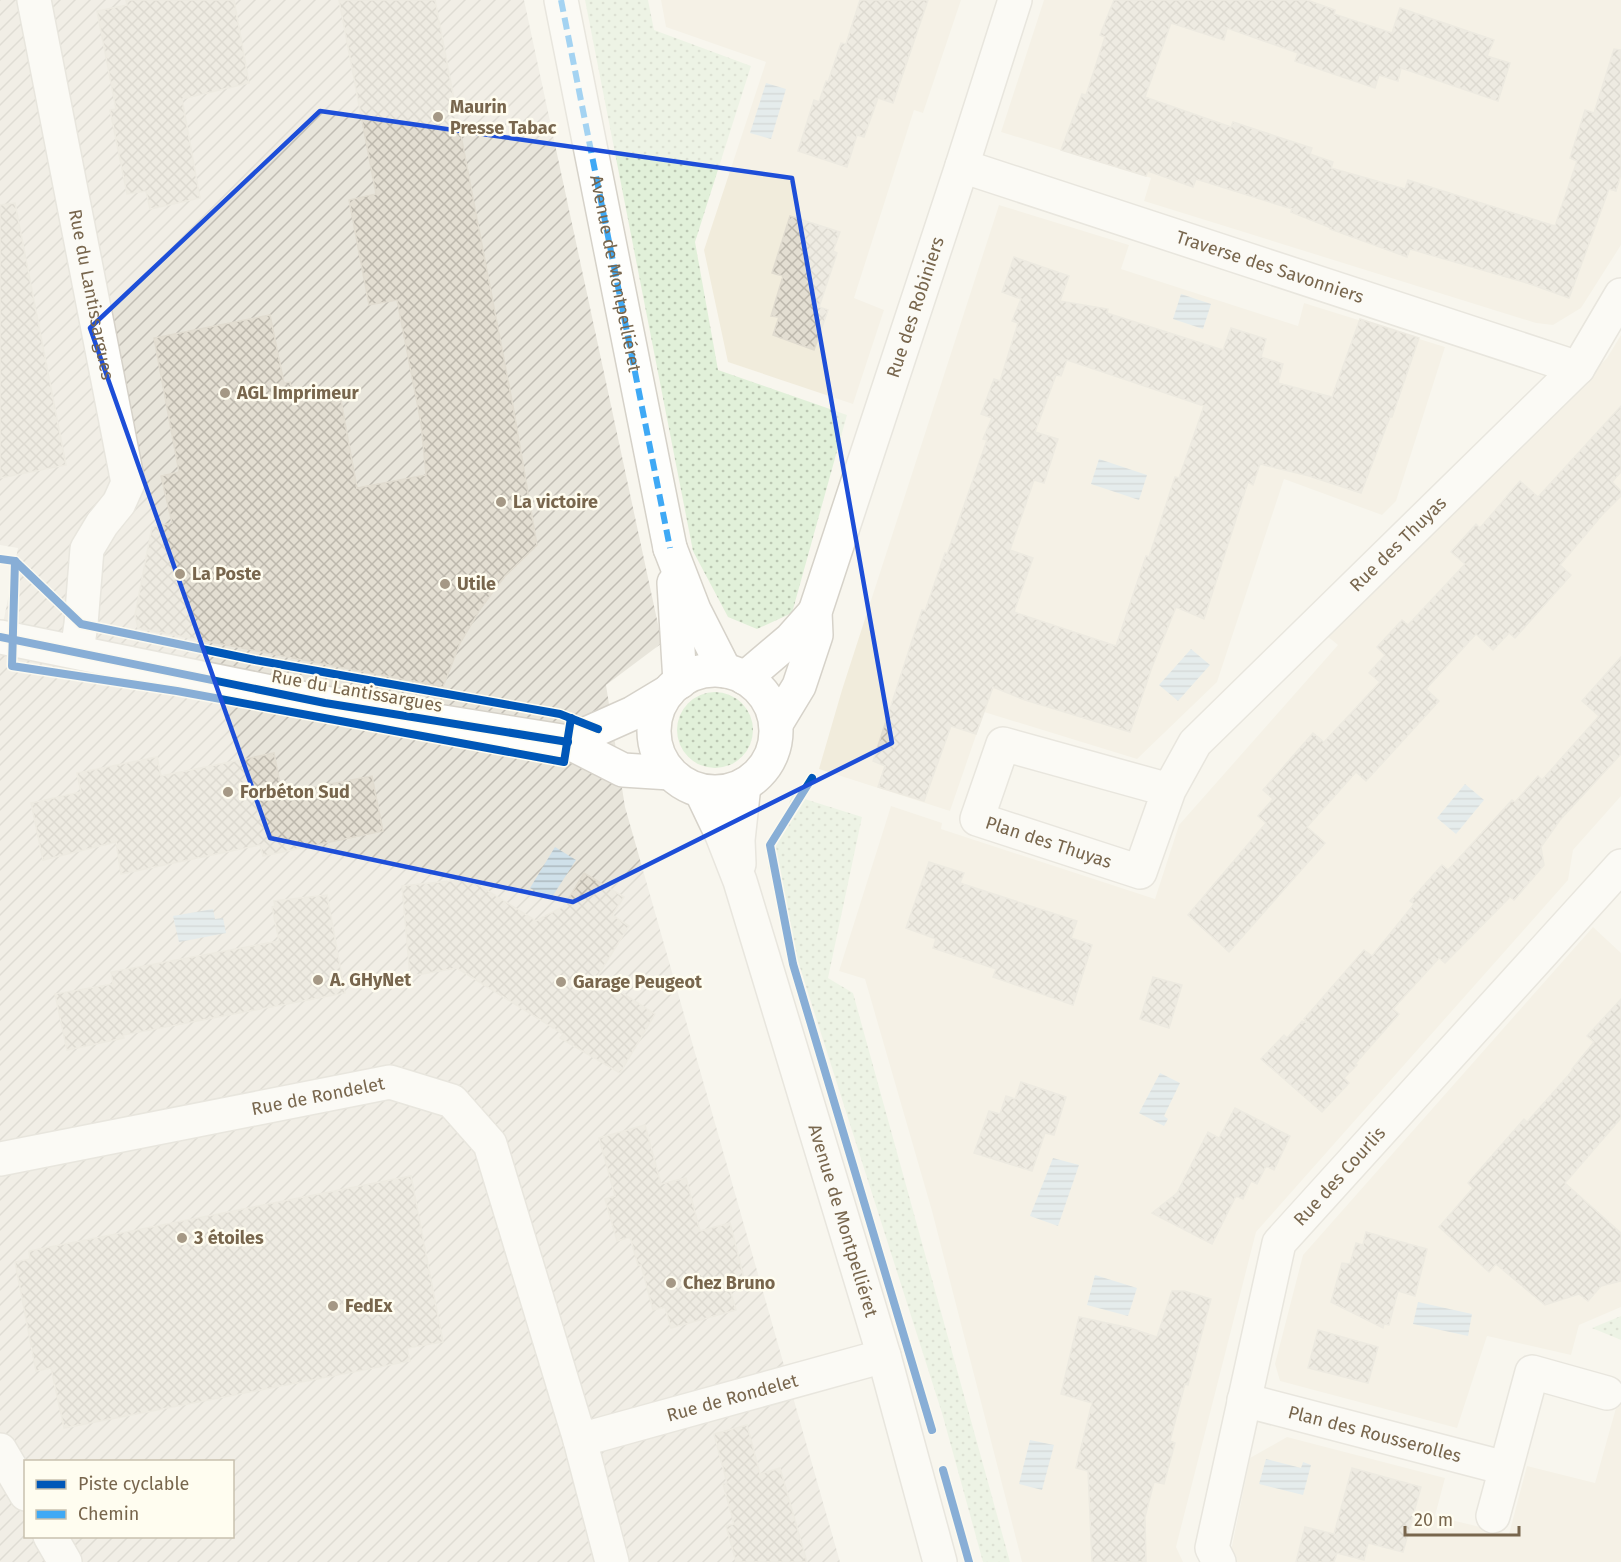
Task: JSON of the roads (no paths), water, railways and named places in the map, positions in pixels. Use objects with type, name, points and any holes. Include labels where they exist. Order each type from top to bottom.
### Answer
[{"type":"street","name":"Rue du Lantissargues","points":[[34,0],[128,483],[119,503],[102,524],[87,549],[77,651]]},
{"type":"street","name":"Avenue de Montpelliéret","points":[[561,0],[670,548],[677,614],[674,687]]},
{"type":"street","name":"Rue des Robiniers","points":[[735,675],[791,639],[814,612],[962,166],[1014,0]]},
{"type":"street","name":"Traverse des Savonniers","points":[[962,166],[1578,368]]},
{"type":"street","name":"Rue des Thuyas","points":[[1169,790],[1195,743],[1578,368],[1621,296]]},
{"type":"street","name":"Avenue de Montpelliéret","points":[[670,548],[694,610],[735,675]]},
{"type":"street","name":"Rue des Robiniers","points":[[776,724],[799,686],[816,635],[814,612]]},
{"type":"street","name":"Rue du Lantissargues","points":[[0,637],[325,703],[568,742],[623,770],[670,773]]},
{"type":"street","points":[[568,742],[633,713],[694,674],[709,670],[735,675],[760,690],[771,705],[776,724],[776,742],[770,759],[759,774],[744,785],[716,793],[701,791],[684,784],[670,773],[660,759],[655,742],[654,724],[659,707],[674,687]]},
{"type":"street","name":"Plan des Thuyas","points":[[1003,744],[1169,790],[1140,872],[977,819],[1003,744]]},
{"type":"street","name":"Avenue de Montpelliéret","points":[[740,881],[738,840],[744,785]]},
{"type":"street","name":"Avenue de Montpelliéret","points":[[701,791],[740,881],[884,1356],[940,1562]]},
{"type":"street","name":"Rue des Courlis","points":[[1219,1562],[1212,1548],[1279,1243],[1621,866]]},
{"type":"street","name":"Rue de Rondelet","points":[[0,1159],[390,1082],[452,1101],[490,1144],[580,1440],[612,1562]]},
{"type":"street","name":"Rue de Rondelet","points":[[580,1440],[884,1356]]},
{"type":"street","points":[[1493,1516],[1532,1372],[1607,1393]]},
{"type":"street","name":"Plan des Rousserolles","points":[[1245,1400],[1505,1468]]},
{"type":"street","points":[[0,1450],[24,1491]]},
{"type":"street","points":[[51,1538],[65,1562]]},
{"type":"place","name":"Maurin Presse Tabac","points":[[438,117]]},
{"type":"place","name":"AGL Imprimeur","points":[[225,393]]},
{"type":"place","name":"La victoire","points":[[501,502]]},
{"type":"place","name":"La Poste","points":[[180,574]]},
{"type":"place","name":"Utile","points":[[445,584]]},
{"type":"place","name":"Forbéton Sud","points":[[228,792]]},
{"type":"place","name":"A. GHyNet","points":[[318,980]]},
{"type":"place","name":"Garage Peugeot","points":[[561,982]]},
{"type":"place","name":"3 étoiles","points":[[182,1238]]},
{"type":"place","name":"Chez Bruno","points":[[671,1283]]},
{"type":"place","name":"FedEx","points":[[333,1306]]}]
